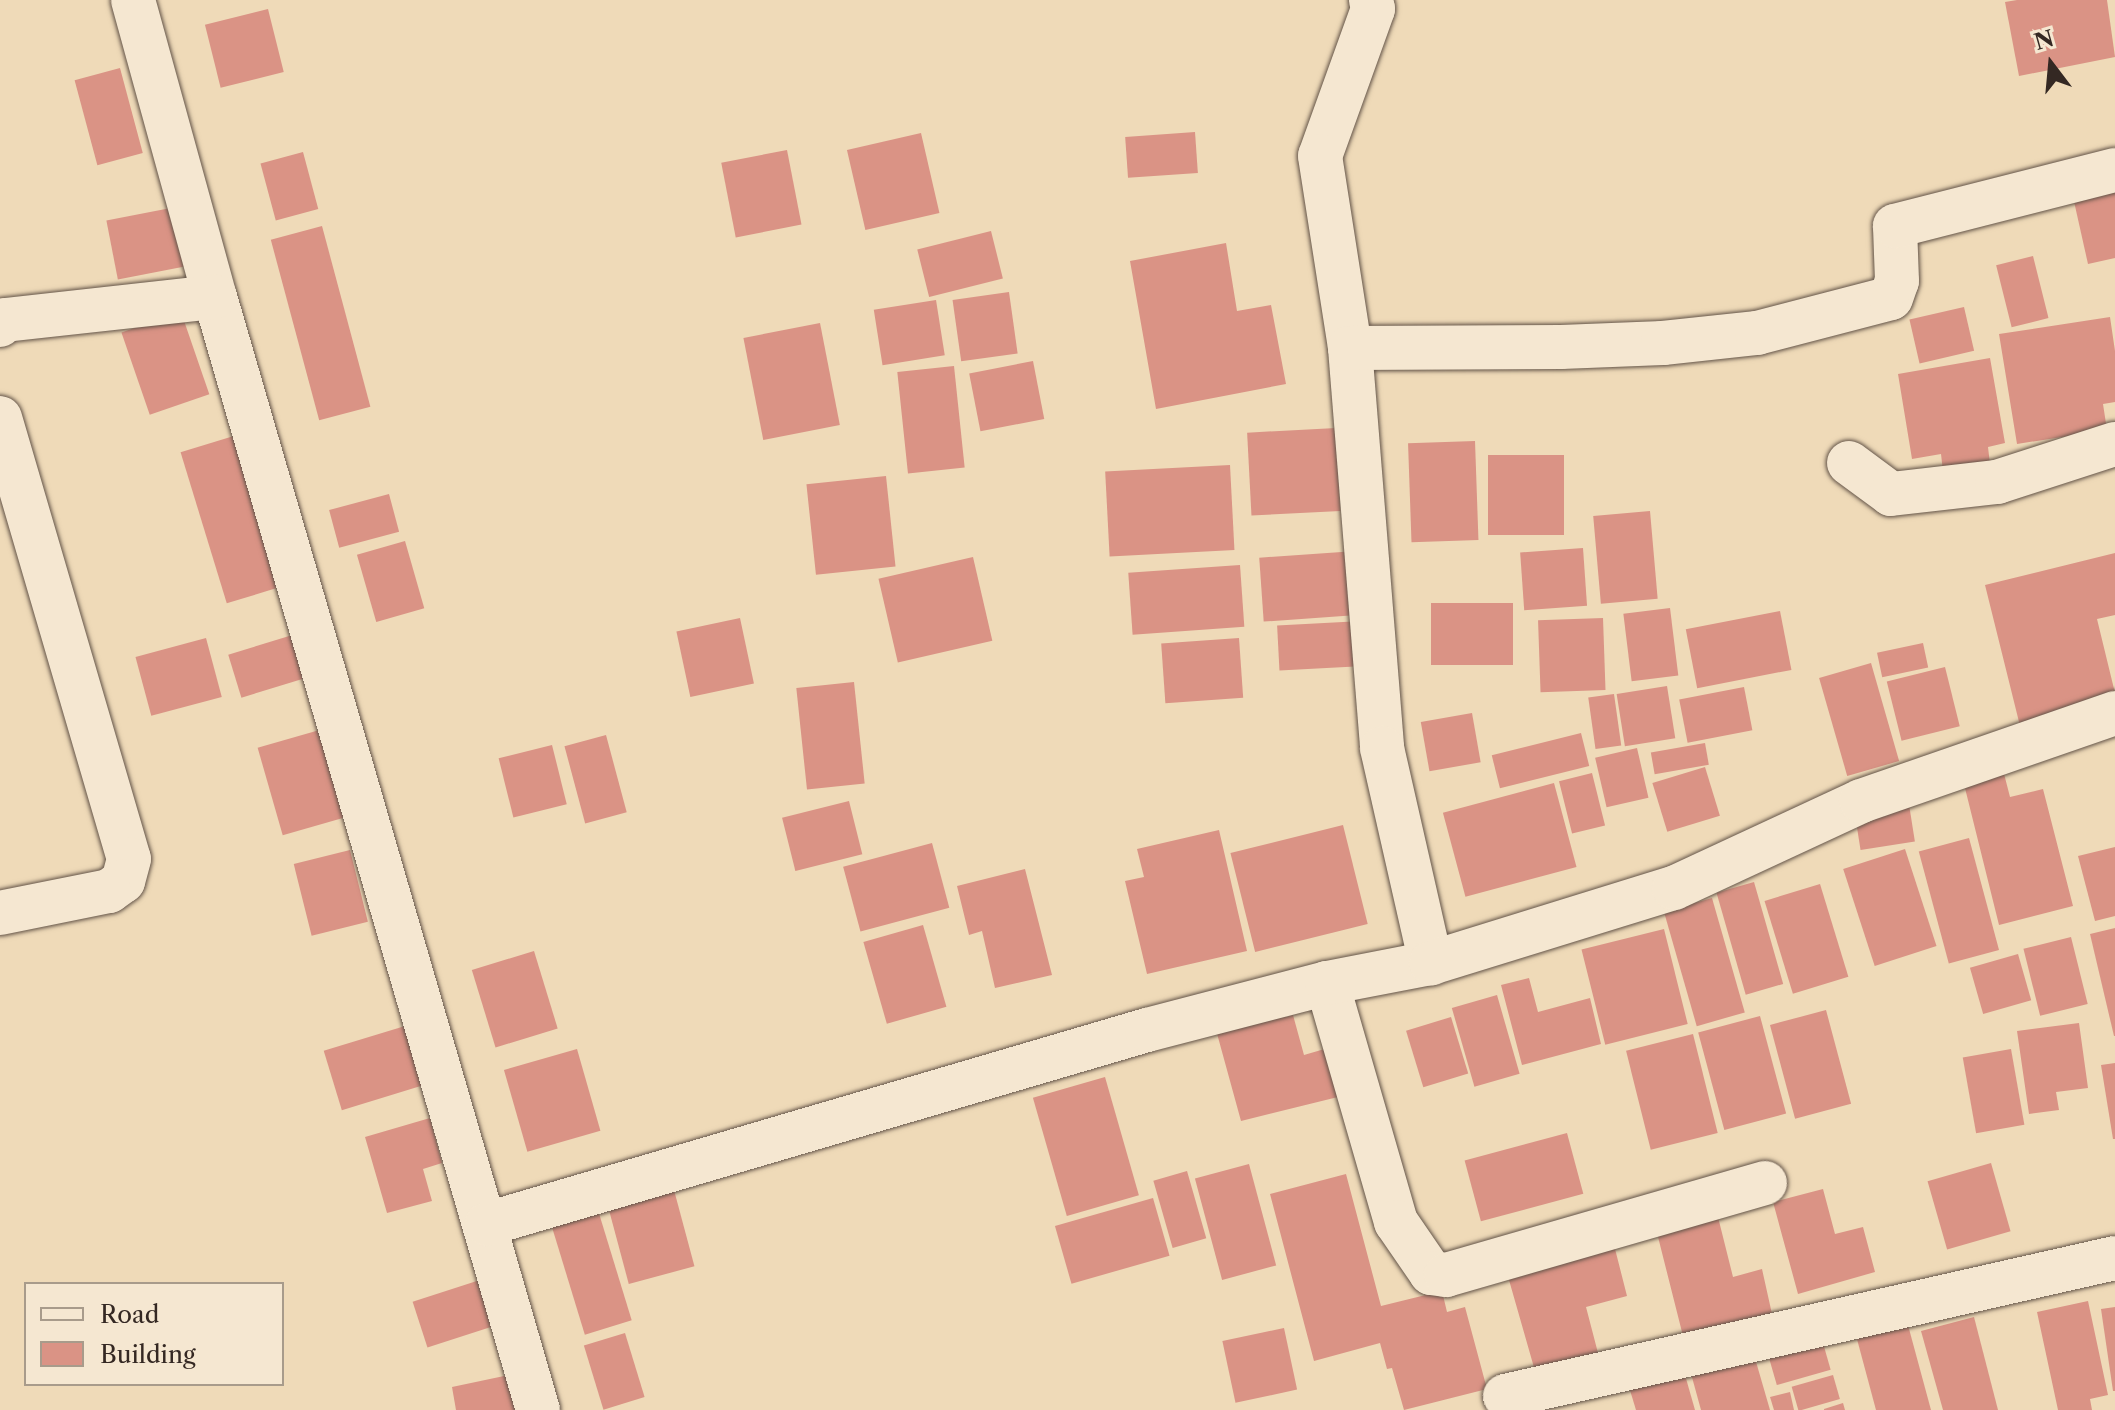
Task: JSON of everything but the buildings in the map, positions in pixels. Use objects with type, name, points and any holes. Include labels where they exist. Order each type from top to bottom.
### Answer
[{"type":"street","points":[[1371,0],[1373,9],[1320,156],[1350,348],[1382,748],[1431,963]]},
{"type":"street","points":[[138,1],[215,297],[487,1224],[538,1410]]},
{"type":"street","points":[[1350,348],[1561,347],[1663,343],[1757,333],[1891,298],[1897,281],[1895,226],[2115,170]]},
{"type":"street","points":[[0,325],[5,320],[215,297]]},
{"type":"street","points":[[0,418],[129,859],[123,881],[109,891],[0,913]]},
{"type":"street","points":[[1849,463],[1891,494],[1997,482],[2115,444]]},
{"type":"street","points":[[487,1224],[1131,1034],[1327,983],[1431,963],[1674,888],[1861,801],[2115,713]]},
{"type":"street","points":[[1327,983],[1396,1222],[1431,1273],[1446,1275],[1765,1183]]},
{"type":"street","points":[[1505,1396],[2115,1258]]}]
